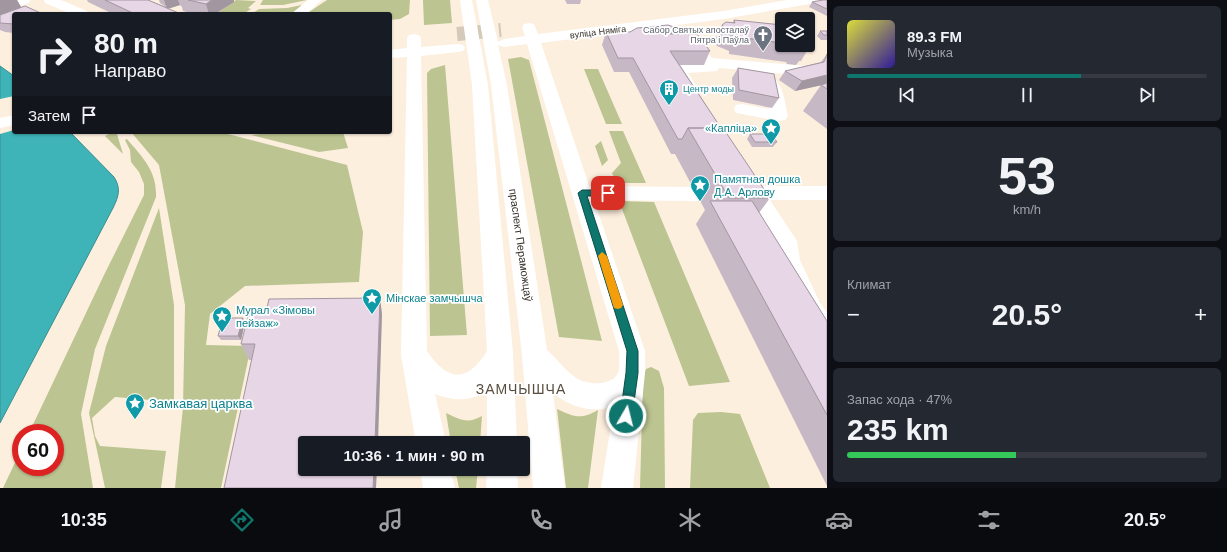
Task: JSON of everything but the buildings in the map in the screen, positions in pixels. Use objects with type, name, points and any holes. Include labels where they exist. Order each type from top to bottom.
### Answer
[{"type":"main road","points":[[0,9],[24,0]]},
{"type":"main road","points":[[50,0],[77,12]]},
{"type":"main road","points":[[63,6],[81,0]]},
{"type":"main road","points":[[301,12],[316,0]]},
{"type":"main road","name":"вуліца Няміга","points":[[530,34],[746,0]]},
{"type":"main road","name":"вуліца Няміга","points":[[503,37],[724,15],[809,0]]},
{"type":"main road","name":"праспект Пераможцаў","points":[[466,1],[490,85],[536,355],[549,488]]},
{"type":"main road","name":"праспект Пераможцаў","points":[[482,1],[490,85],[502,436]]},
{"type":"main road","points":[[530,34],[632,351],[632,373],[617,488]]},
{"type":"main road","points":[[392,41],[419,42],[458,48]]},
{"type":"main road","points":[[392,53],[419,42]]},
{"type":"main road","points":[[419,42],[414,355],[430,436]]},
{"type":"main road","points":[[694,44],[712,68],[677,68],[698,102]]},
{"type":"main road","points":[[707,62],[807,71]]},
{"type":"main road","points":[[742,110],[779,116],[773,86],[763,79],[757,66]]},
{"type":"main road","points":[[0,110],[12,107]]},
{"type":"main road","points":[[0,123],[12,120]]},
{"type":"main road","points":[[739,167],[786,241],[789,260],[811,309],[827,334]]},
{"type":"main road","points":[[582,193],[696,194]]},
{"type":"main road","points":[[733,194],[827,193]]},
{"type":"main road","points":[[414,355],[425,370],[436,380],[450,386],[466,387],[480,381],[490,370],[500,353]]},
{"type":"main road","points":[[536,355],[562,383],[576,393],[596,398],[610,395],[624,386],[632,373]]},
{"type":"main road","points":[[436,476],[439,488]]},
{"type":"main road","points":[[502,476],[502,488]]},
{"type":"green space","points":[[236,0],[256,1],[248,8],[251,9],[246,12],[219,12]]},
{"type":"green space","points":[[263,0],[307,0],[283,5],[260,5]]},
{"type":"green space","points":[[327,0],[410,0],[409,14],[400,19],[392,20],[392,12],[309,12]]},
{"type":"green space","points":[[423,0],[450,0],[452,23],[424,25]]},
{"type":"green space","points":[[307,4],[296,12],[254,12],[259,9],[287,8]]},
{"type":"green space","points":[[521,57],[529,60],[602,341],[559,337],[508,59]]},
{"type":"green space","points":[[445,65],[467,335],[430,336],[427,73],[431,69]]},
{"type":"green space","points":[[584,69],[598,69],[622,124],[606,124]]},
{"type":"green space","points":[[609,131],[623,131],[646,183],[617,183],[612,173],[621,163]]},
{"type":"green space","points":[[109,134],[117,134],[123,154],[105,136]]},
{"type":"green space","points":[[133,134],[228,134],[347,165],[363,232],[359,282],[245,286],[210,314],[206,345],[251,346],[221,488],[175,488],[183,407],[185,305],[159,165]]},
{"type":"green space","points":[[344,134],[348,148],[319,152],[251,135]]},
{"type":"green space","points":[[127,139],[148,165],[156,188],[156,197],[95,349],[81,414],[93,488],[3,488],[12,469],[12,476],[64,476],[64,424],[33,424],[144,195],[144,184],[139,172],[131,162],[130,150],[125,140]]},
{"type":"green space","points":[[601,141],[608,160],[602,166],[595,146]]},
{"type":"green space","points":[[619,201],[654,202],[730,382],[689,386]]},
{"type":"green space","points":[[159,208],[174,305],[174,402],[115,397],[92,418],[95,436],[100,446],[166,451],[161,488],[105,488],[89,413],[106,346]]},
{"type":"green space","points":[[651,367],[659,371],[664,388],[665,488],[640,488],[643,378],[646,369]]},
{"type":"green space","points":[[557,409],[568,414],[578,416],[587,415],[598,410],[588,488],[566,488]]},
{"type":"green space","points":[[721,412],[740,414],[770,488],[690,488],[693,420],[698,413]]},
{"type":"green space","points":[[446,413],[464,420],[472,420],[482,416],[481,436],[450,436]]},
{"type":"green space","points":[[456,476],[477,476],[476,488],[459,488]]},
{"type":"water","points":[[0,66],[12,75],[12,134],[72,134],[114,177],[118,185],[118,192],[117,200],[113,208],[0,423]]},
{"type":"pier","points":[[12,96],[12,131],[0,134],[0,99]]},
{"type":"tunnel","points":[[457,34],[501,30]]},
{"type":"slow traffic","points":[[602,256],[618,305]]},
{"type":"place","name":"Сабор Святых апосталаў Пятра і Паўла","points":[[763,52]]},
{"type":"place","name":"Центр моды","points":[[669,106]]},
{"type":"place","name":"«Капліца»","points":[[771,145]]},
{"type":"place","name":"Памятная дошка Д.А. Арлову","points":[[700,202]]},
{"type":"place","name":"Мінскае замчышча","points":[[372,315]]},
{"type":"place","name":"Мурал «Зімовы пейзаж»","points":[[222,333]]},
{"type":"place","name":"Замкавая царква","points":[[135,420]]},
{"type":"district","name":"ЗАМЧЫШЧА","points":[[521,389]]},
{"type":"route","points":[[608,193],[582,193],[632,351],[632,373],[626,416]]}]
